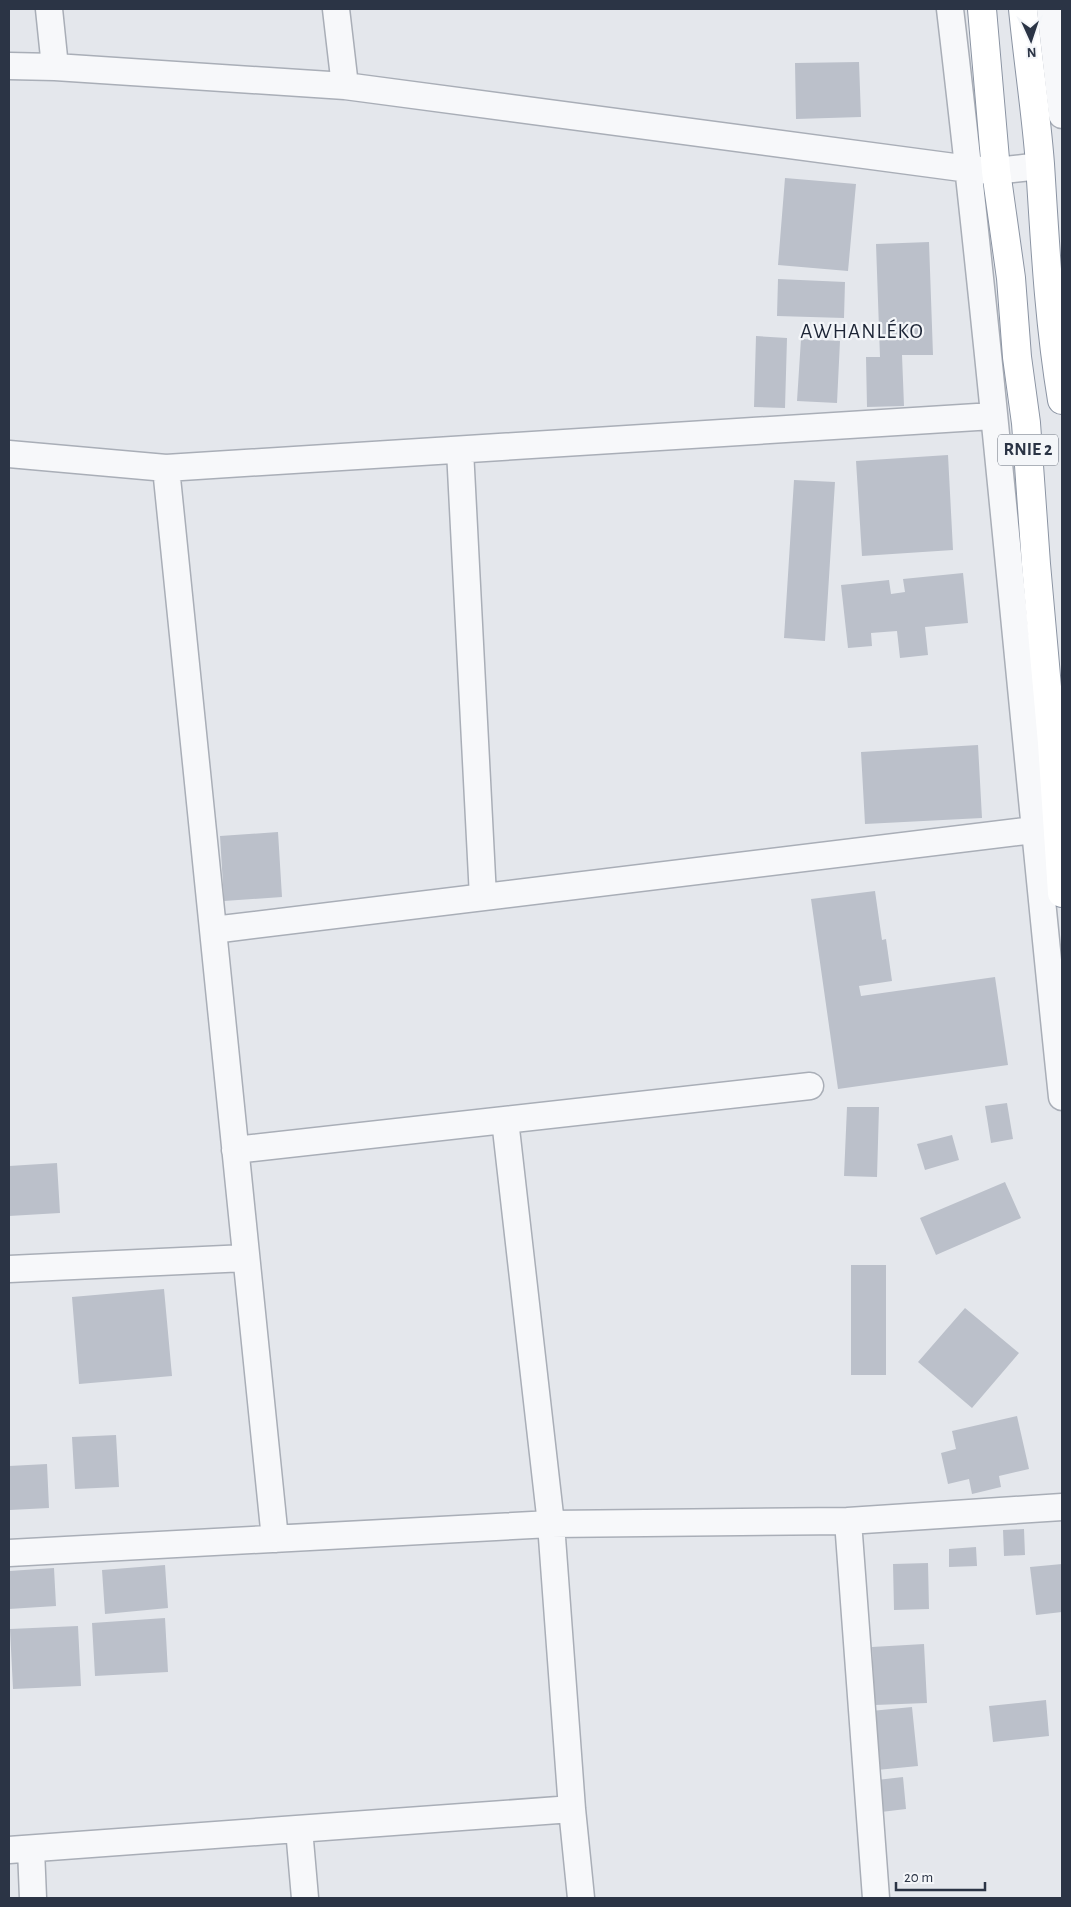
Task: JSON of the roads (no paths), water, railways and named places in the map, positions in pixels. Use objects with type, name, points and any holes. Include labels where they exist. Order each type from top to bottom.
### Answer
[{"type":"highway","name":"RNIE 2","points":[[982,9],[996,171],[1008,250],[1017,357],[1026,423],[1062,893]]},
{"type":"highway","points":[[1023,9],[1040,166],[1048,286],[1062,400]]},
{"type":"street","points":[[49,9],[54,67]]},
{"type":"street","points":[[336,9],[345,86]]},
{"type":"street","points":[[950,9],[969,169],[1062,1097]]},
{"type":"street","points":[[1050,9],[1062,115]]},
{"type":"street","points":[[9,66],[54,67],[345,86],[969,169],[996,171],[1040,166]]},
{"type":"street","points":[[9,454],[166,468],[994,416]]},
{"type":"street","points":[[460,450],[483,897]]},
{"type":"street","points":[[166,468],[275,1540]]},
{"type":"street","points":[[212,930],[1034,830]]},
{"type":"street","points":[[235,1150],[810,1086]]},
{"type":"street","points":[[505,1120],[551,1524],[580,1898]]},
{"type":"street","points":[[9,1269],[246,1258]]},
{"type":"street","points":[[9,1553],[551,1524],[848,1521],[1062,1507]]},
{"type":"street","points":[[848,1521],[876,1898]]},
{"type":"street","points":[[33,1898],[20,1850],[572,1809]]},
{"type":"street","points":[[299,1829],[304,1898]]},
{"type":"district","name":"AWHANLÉKO","points":[[862,331]]}]
